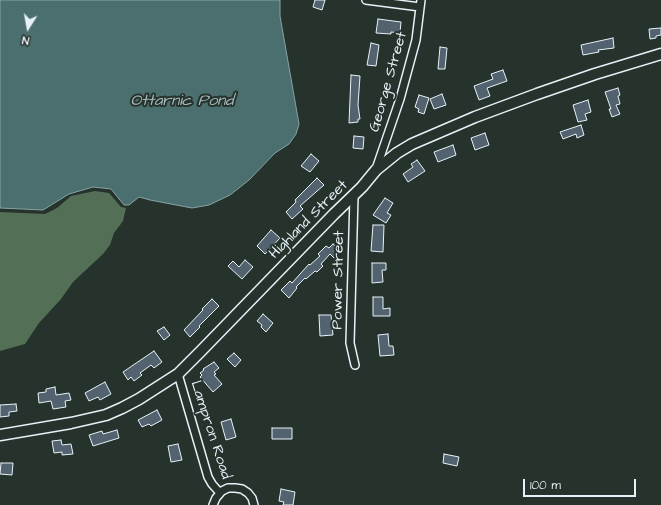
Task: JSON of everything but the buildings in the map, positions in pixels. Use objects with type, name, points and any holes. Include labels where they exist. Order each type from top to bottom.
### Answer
[{"type":"street","points":[[366,0],[420,3]]},
{"type":"street","name":"George Street","points":[[376,170],[400,99],[416,40],[420,3]]},
{"type":"street","name":"Highland Street","points":[[0,435],[89,420],[106,415],[139,399],[178,374],[334,214],[354,196],[376,170],[397,153],[422,138],[537,94],[595,74],[661,54]]},
{"type":"street","name":"Power Street","points":[[354,196],[350,343],[355,365]]},
{"type":"street","name":"Lampron Road","points":[[178,374],[208,477],[220,493]]},
{"type":"street","name":"Lampron Road","points":[[213,505],[220,493],[228,488],[239,488],[250,495],[254,505]]},
{"type":"green space","points":[[95,191],[109,193],[121,207],[126,208],[123,221],[114,233],[110,245],[103,254],[73,282],[61,299],[39,323],[25,344],[0,351],[0,212],[45,214],[57,208],[71,196]]},
{"type":"water","name":"Ottarnic Pond","points":[[0,0],[280,0],[280,16],[299,124],[296,134],[289,144],[275,153],[249,180],[230,195],[209,205],[192,208],[139,197],[129,205],[124,205],[111,189],[93,187],[69,194],[43,210],[0,208]]}]
